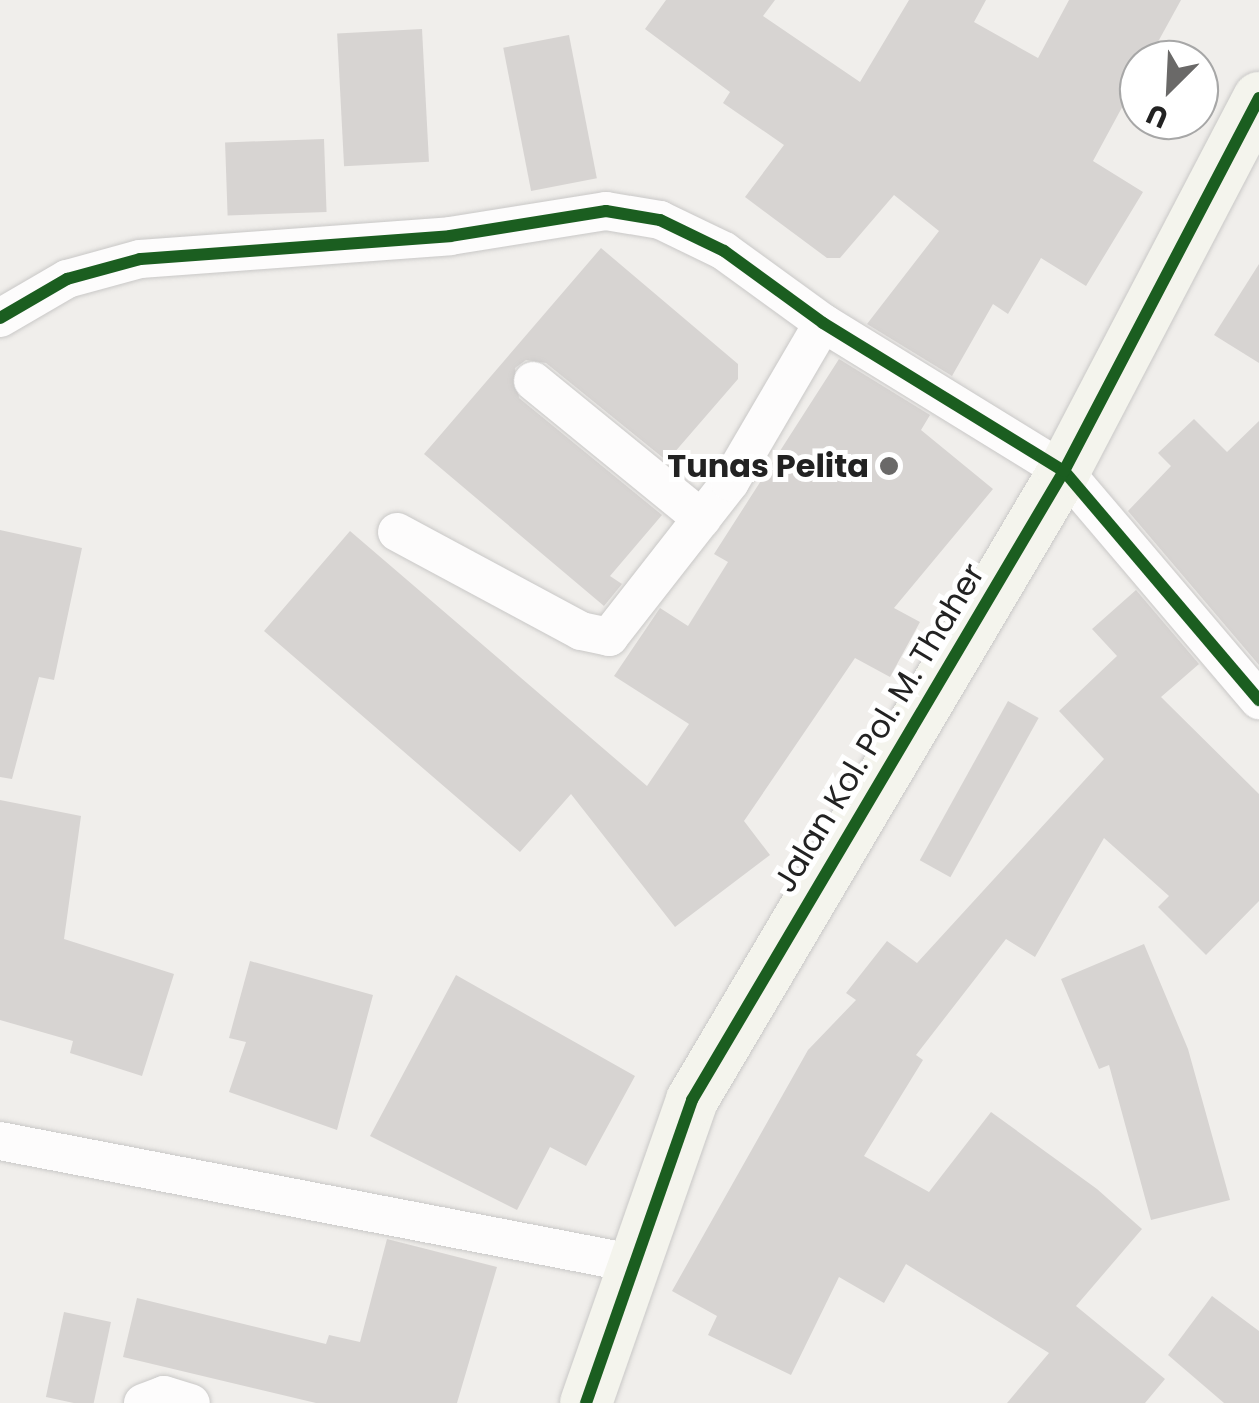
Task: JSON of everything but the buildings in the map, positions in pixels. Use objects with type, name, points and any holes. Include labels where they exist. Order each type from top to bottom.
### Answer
[{"type":"street","name":"Jalan Kol. Pol. M. Thaher","points":[[586,1403],[632,1262],[692,1100],[1064,471],[1259,98]]},
{"type":"street","points":[[0,318],[67,279],[140,259],[450,236],[606,210],[695,234],[823,323],[1064,471],[1259,700]]},
{"type":"street","points":[[396,532],[581,632],[609,638],[702,520],[823,323]]},
{"type":"street","points":[[533,381],[702,520]]},
{"type":"street","points":[[0,1142],[632,1262]]},
{"type":"street","points":[[143,1403],[164,1395],[191,1403]]},
{"type":"cycle path","points":[[586,1403],[692,1100],[1064,471],[1259,98]]},
{"type":"cycle path","points":[[0,318],[67,279],[140,259],[450,236],[606,211],[660,220],[724,251],[823,323],[1064,471],[1259,700]]},
{"type":"place","name":"Tunas Pelita","points":[[889,466]]}]
